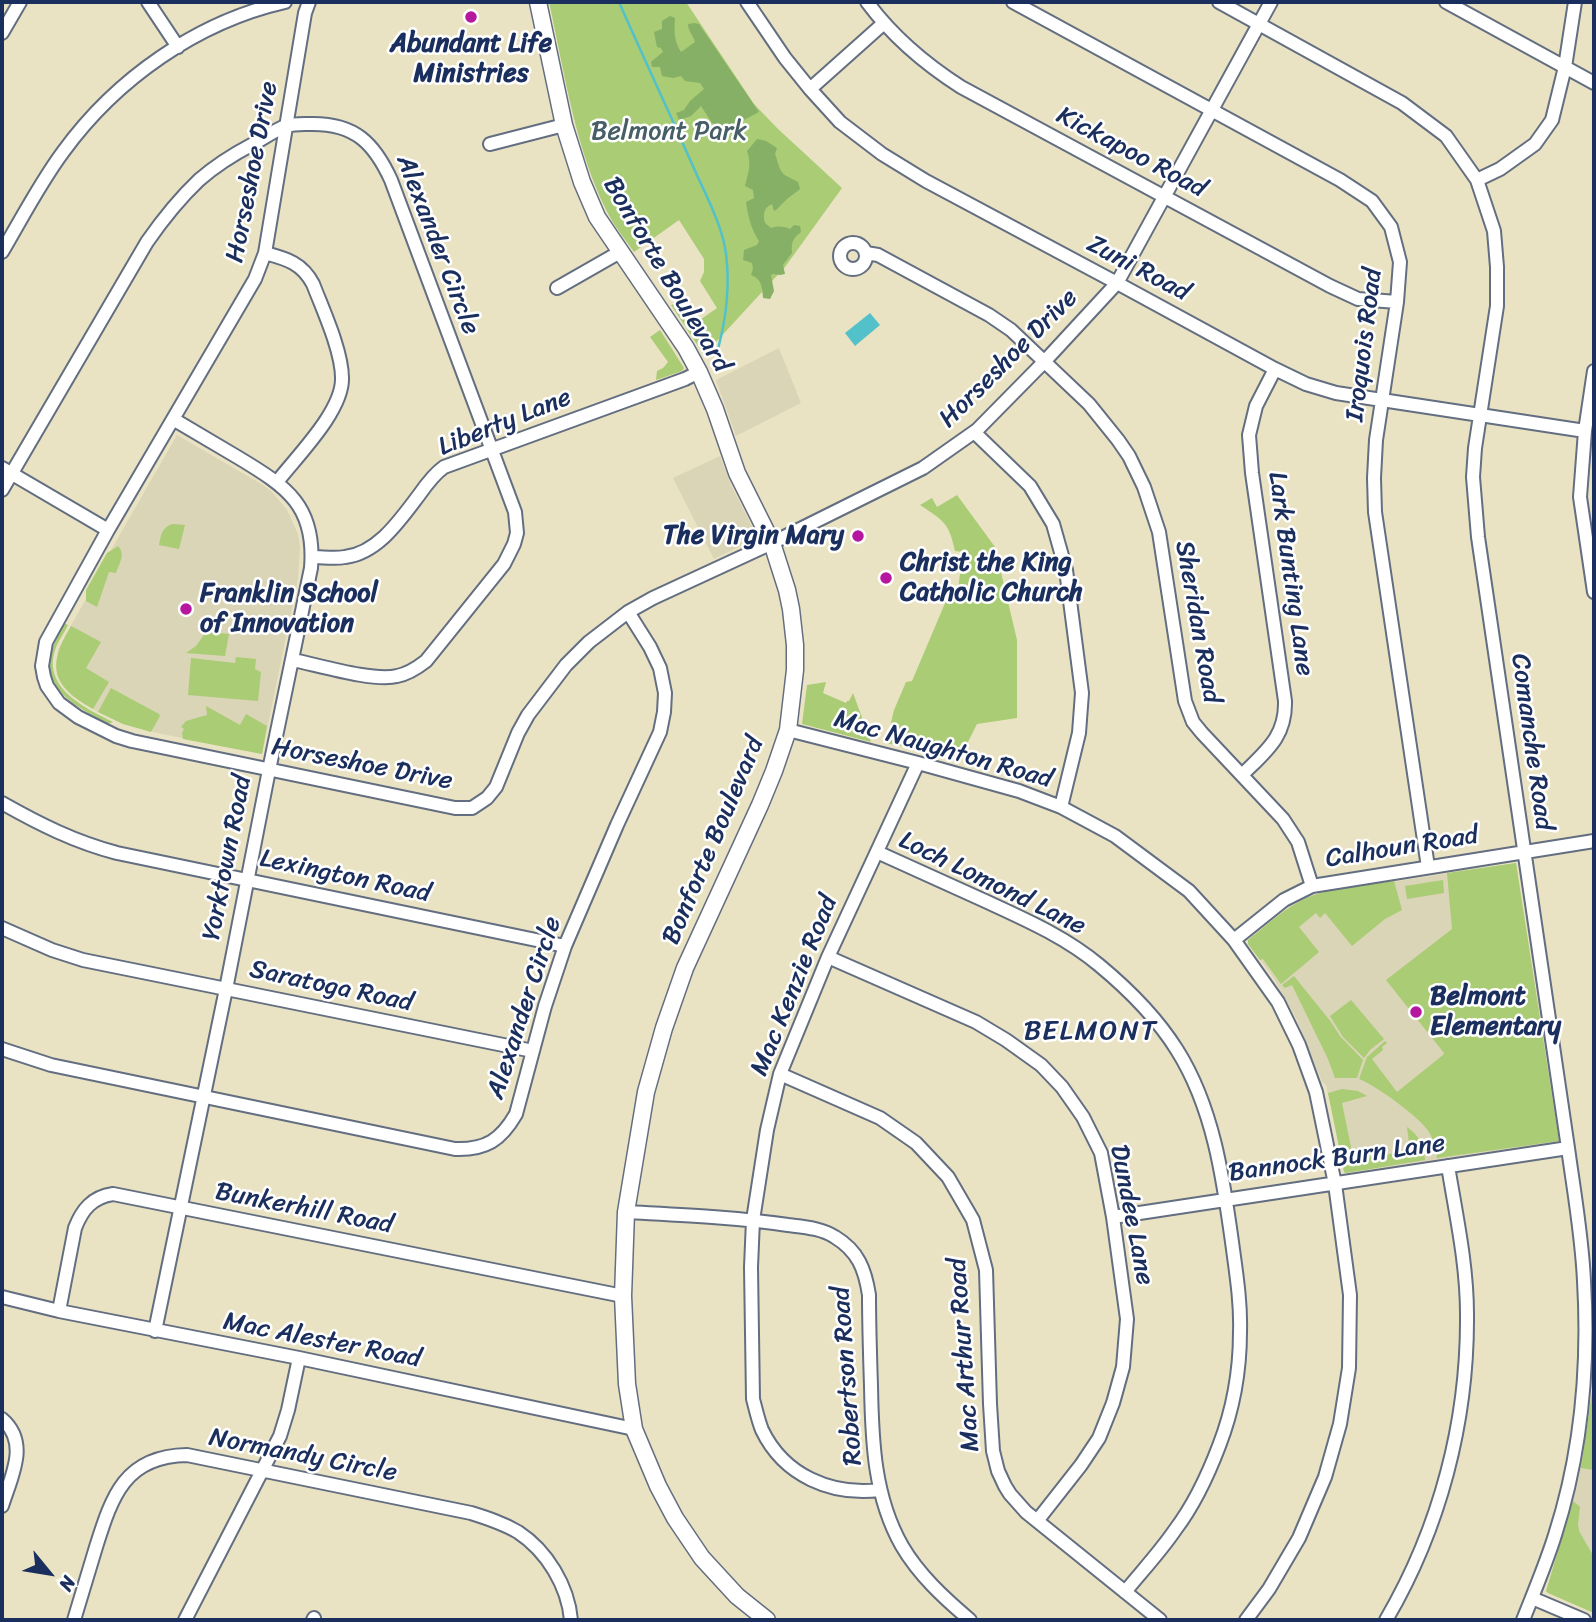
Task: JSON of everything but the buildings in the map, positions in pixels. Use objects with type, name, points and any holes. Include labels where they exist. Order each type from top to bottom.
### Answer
[{"type":"main road","name":"Bonforte Boulevard","points":[[538,2],[564,125],[582,182],[597,217],[686,348],[699,372],[737,473],[772,543],[787,590],[794,637],[795,670],[788,730],[760,805],[685,968],[646,1092],[626,1212],[622,1296],[627,1384],[634,1429],[657,1486],[702,1558],[737,1596],[767,1620]]},
{"type":"street","points":[[2,33],[20,2]]},
{"type":"street","points":[[148,2],[178,47]]},
{"type":"street","points":[[2,252],[48,173],[80,130],[124,86],[178,47],[237,16],[285,2]]},
{"type":"street","name":"Horseshoe Drive","points":[[309,2],[265,253],[256,279],[108,530],[46,642],[42,666],[47,686],[59,703],[78,717],[116,736],[455,808],[472,808],[487,798],[496,787],[528,715],[566,665],[589,642],[628,612],[923,468],[974,432],[1117,283],[1271,2]]},
{"type":"street","name":"Zuni Road","points":[[747,2],[810,89],[840,122],[882,154],[926,181],[1275,369],[1306,384],[1336,393],[1585,431]]},
{"type":"street","name":"Kickapoo Road","points":[[867,2],[919,58],[961,87],[1330,286],[1358,299],[1397,302]]},
{"type":"street","name":"Iroquois Road","points":[[1013,2],[1340,180],[1372,201],[1391,227],[1400,262],[1397,302],[1376,440],[1375,512],[1428,867]]},
{"type":"street","name":"Comanche Road","points":[[1219,2],[1402,103],[1446,136],[1477,180],[1494,231],[1497,306],[1480,415],[1473,477],[1474,502],[1582,1248],[1589,1376],[1575,1452],[1555,1536],[1523,1620]]},
{"type":"street","points":[[1446,2],[1594,83]]},
{"type":"street","points":[[1477,180],[1500,169],[1535,144],[1552,120],[1565,67],[1575,2]]},
{"type":"street","points":[[810,89],[884,23]]},
{"type":"street","name":"Alexander Circle","points":[[2,490],[6,471],[147,242],[163,219],[202,178],[244,148],[287,125],[328,124],[342,128],[366,142],[382,161],[515,512],[517,533],[504,564],[426,661],[407,673],[387,678],[377,677],[293,660]]},
{"type":"street","points":[[490,145],[564,125]]},
{"type":"street","points":[[557,288],[620,252]]},
{"type":"street","points":[[265,253],[293,262],[308,274],[339,355],[342,376],[342,386],[326,420],[276,482]]},
{"type":"street","name":"Sheridan Road","points":[[866,253],[878,255],[989,315],[1011,330],[1103,419],[1129,456],[1153,511],[1159,532],[1188,712],[1202,733],[1279,814],[1293,834],[1312,886]]},
{"type":"street","name":"Lark Bunting Lane","points":[[1242,775],[1273,744],[1281,731],[1285,715],[1249,435],[1256,406],[1275,369]]},
{"type":"street","points":[[1594,371],[1585,431],[1580,497],[1594,592]]},
{"type":"street","name":"Liberty Lane","points":[[312,557],[344,558],[369,548],[385,536],[444,467],[699,372]]},
{"type":"street","name":"Yorktown Road","points":[[155,1331],[312,557],[308,523],[295,499],[276,482],[173,419]]},
{"type":"street","points":[[974,432],[1030,486],[1053,524],[1066,569],[1082,693],[1079,733],[1061,807]]},
{"type":"street","points":[[6,471],[108,530]]},
{"type":"street","name":"Alexander Circle","points":[[2,1049],[51,1065],[455,1149],[480,1148],[489,1144],[509,1126],[516,1114],[545,1006],[565,946],[660,732],[665,693],[660,668],[628,612]]},
{"type":"street","name":"Mac Naughton Road","points":[[788,730],[1019,791],[1061,807],[1115,836],[1189,891],[1234,940],[1278,1002],[1299,1045],[1316,1092],[1335,1184],[1350,1296],[1349,1368],[1340,1424],[1325,1477],[1299,1538],[1269,1589],[1246,1620]]},
{"type":"street","name":"Mac Kenzie Road","points":[[880,1490],[850,1492],[820,1484],[792,1468],[763,1433],[753,1399],[753,1220],[767,1130],[780,1074],[828,957],[918,763]]},
{"type":"street","name":"Lexington Road","points":[[2,803],[50,830],[98,848],[565,946]]},
{"type":"street","name":"Calhoun Road","points":[[1234,940],[1284,900],[1312,886],[1594,841]]},
{"type":"street","name":"Loch Lomond Lane","points":[[877,852],[1060,937],[1097,963],[1152,1016],[1177,1050],[1199,1092],[1226,1199],[1240,1305],[1235,1389],[1219,1444],[1198,1493],[1176,1529],[1125,1592]]},
{"type":"street","name":"Saratoga Road","points":[[2,928],[83,960],[533,1051]]},
{"type":"street","name":"Dundee Lane","points":[[828,957],[976,1023],[1041,1065],[1062,1087],[1083,1117],[1101,1153],[1127,1320],[1123,1367],[1099,1438],[1037,1521]]},
{"type":"street","name":"Mac Arthur Road","points":[[780,1074],[880,1118],[916,1143],[948,1178],[973,1220],[986,1270],[990,1404],[993,1451],[998,1471],[1010,1494],[1026,1512],[1160,1620]]},
{"type":"street","name":"Bannock Burn Lane","points":[[1113,1217],[1568,1148]]},
{"type":"street","points":[[1386,1620],[1429,1534],[1458,1428],[1464,1383],[1467,1315],[1464,1261],[1448,1166]]},
{"type":"street","name":"Bunkerhill Road","points":[[59,1311],[75,1228],[80,1217],[95,1199],[104,1195],[121,1195],[622,1296]]},
{"type":"street","name":"Robertson Road","points":[[626,1212],[753,1220],[821,1230],[842,1242],[861,1263],[869,1295],[871,1415],[874,1461],[880,1490],[903,1547],[943,1598],[970,1620]]},
{"type":"street","name":"Mac Alester Road","points":[[2,1297],[634,1429]]},
{"type":"street","points":[[185,1620],[285,1424],[299,1358]]},
{"type":"street","points":[[2,1419],[17,1439],[18,1452],[2,1506]]},
{"type":"street","name":"Normandy Circle","points":[[74,1620],[108,1509],[120,1487],[138,1469],[174,1455],[187,1455],[471,1513],[506,1525],[531,1542],[552,1568],[567,1601],[570,1620]]},
{"type":"street","points":[[1532,1598],[1584,1620]]},
{"type":"shaded area","points":[[779,348],[801,403],[736,436],[716,380]]},
{"type":"shaded area","name":"Franklin School of Innovation","points":[[177,435],[272,492],[287,510],[298,534],[298,579],[262,754],[123,724],[72,696],[63,686],[57,671],[58,649]]},
{"type":"shaded area","points":[[720,456],[731,485],[757,536],[714,559],[673,478]]},
{"type":"shaded area","name":"Belmont Elementary","points":[[1516,863],[1559,1141],[1344,1172],[1326,1085],[1322,1082],[1297,1020],[1248,940],[1289,907],[1320,893]]},
{"type":"shaded area","points":[[1594,1388],[1594,1613],[1546,1591],[1577,1486]]},
{"type":"green space","name":"Belmont Park","points":[[549,2],[686,2],[754,104],[842,188],[785,267],[704,355],[671,305],[682,301],[697,322],[717,308],[700,281],[704,272],[704,259],[679,220],[634,252],[612,221],[580,142]]},
{"type":"green space","points":[[670,16],[675,18],[675,36],[681,52],[695,42],[688,24],[699,24],[759,112],[744,120],[735,136],[722,126],[712,123],[701,106],[691,116],[679,120],[676,113],[684,110],[704,89],[700,83],[685,81],[681,76],[662,76],[660,67],[652,67],[651,62],[663,52],[657,47],[654,32],[662,29],[662,21]]},
{"type":"green space","points":[[757,139],[777,148],[775,154],[780,169],[798,182],[800,189],[776,210],[774,211],[772,204],[764,212],[765,223],[771,228],[790,229],[794,225],[800,226],[801,232],[793,241],[792,253],[783,265],[785,274],[771,275],[774,291],[770,299],[763,298],[759,281],[751,275],[752,263],[743,260],[744,250],[757,245],[759,241],[750,222],[746,202],[754,198],[753,190],[745,186],[749,164],[747,151]]},
{"type":"green space","points":[[660,330],[684,368],[656,380],[657,371],[668,362],[650,337]]},
{"type":"green space","points":[[957,495],[995,547],[1017,640],[1017,718],[977,724],[960,758],[886,743],[894,710],[906,682],[912,681],[951,589],[958,589],[963,552],[955,551],[944,524],[920,505],[932,498],[937,507]]},
{"type":"green space","points":[[172,524],[185,525],[179,549],[159,545],[166,527]]},
{"type":"green space","points":[[118,546],[122,556],[120,563],[116,573],[109,572],[97,607],[86,601],[86,590],[107,553]]},
{"type":"green space","points":[[64,623],[68,625],[53,659],[54,672],[59,683],[77,702],[113,722],[108,724],[76,705],[56,685],[51,673],[50,659]]},
{"type":"green space","points":[[71,626],[101,642],[86,668],[109,682],[93,709],[69,692],[57,674],[58,653]]},
{"type":"green space","points":[[206,632],[229,634],[225,656],[186,653],[196,646]]},
{"type":"green space","points":[[236,657],[256,659],[255,669],[261,672],[258,701],[188,695],[191,658],[235,663]]},
{"type":"green space","points":[[826,682],[823,693],[846,703],[853,693],[871,742],[802,724],[807,685]]},
{"type":"green space","points":[[111,688],[159,714],[151,732],[123,724],[98,712]]},
{"type":"green space","points":[[206,706],[240,725],[246,714],[267,726],[262,754],[183,739],[184,729],[181,727],[186,721],[207,715]]},
{"type":"green space","points":[[1516,863],[1559,1141],[1437,1158],[1432,1138],[1424,1126],[1397,1102],[1359,1079],[1367,1057],[1385,1041],[1387,1043],[1382,1047],[1383,1050],[1372,1059],[1397,1092],[1443,1055],[1386,980],[1452,929],[1447,873]]},
{"type":"green space","points":[[1443,880],[1444,893],[1407,899],[1405,886]]},
{"type":"green space","points":[[1394,881],[1402,910],[1385,919],[1352,946],[1325,913],[1320,918],[1316,913],[1299,927],[1319,952],[1281,984],[1248,944],[1248,940],[1278,916],[1308,897],[1344,887]]},
{"type":"green space","points":[[1294,976],[1340,1036],[1363,1060],[1357,1078],[1335,1078],[1292,985],[1285,988],[1282,985]]},
{"type":"green space","points":[[1351,1000],[1384,1039],[1364,1058],[1343,1037],[1330,1016]]},
{"type":"green space","points":[[1342,1089],[1358,1091],[1367,1096],[1342,1103],[1352,1152],[1360,1151],[1361,1158],[1410,1151],[1407,1127],[1420,1141],[1425,1160],[1344,1172],[1328,1093]]},
{"type":"green space","points":[[1592,1392],[1594,1393],[1594,1470],[1581,1468]]},
{"type":"green space","points":[[1573,1501],[1580,1507],[1579,1531],[1594,1557],[1594,1613],[1546,1591]]},
{"type":"water","points":[[870,313],[880,325],[855,346],[845,333]]},
{"type":"waterway","points":[[619,2],[722,234],[726,254],[727,290],[718,349]]},
{"type":"place","name":"Abundant Life Ministries","points":[[471,17]]},
{"type":"place","name":"The Virgin Mary","points":[[858,536]]},
{"type":"place","name":"Christ the King Catholic Church","points":[[886,578]]},
{"type":"place","name":"Franklin School of Innovation","points":[[186,609]]},
{"type":"place","name":"Belmont Elementary","points":[[1416,1012]]},
{"type":"district","name":"BELMONT","points":[[1091,1032]]}]
